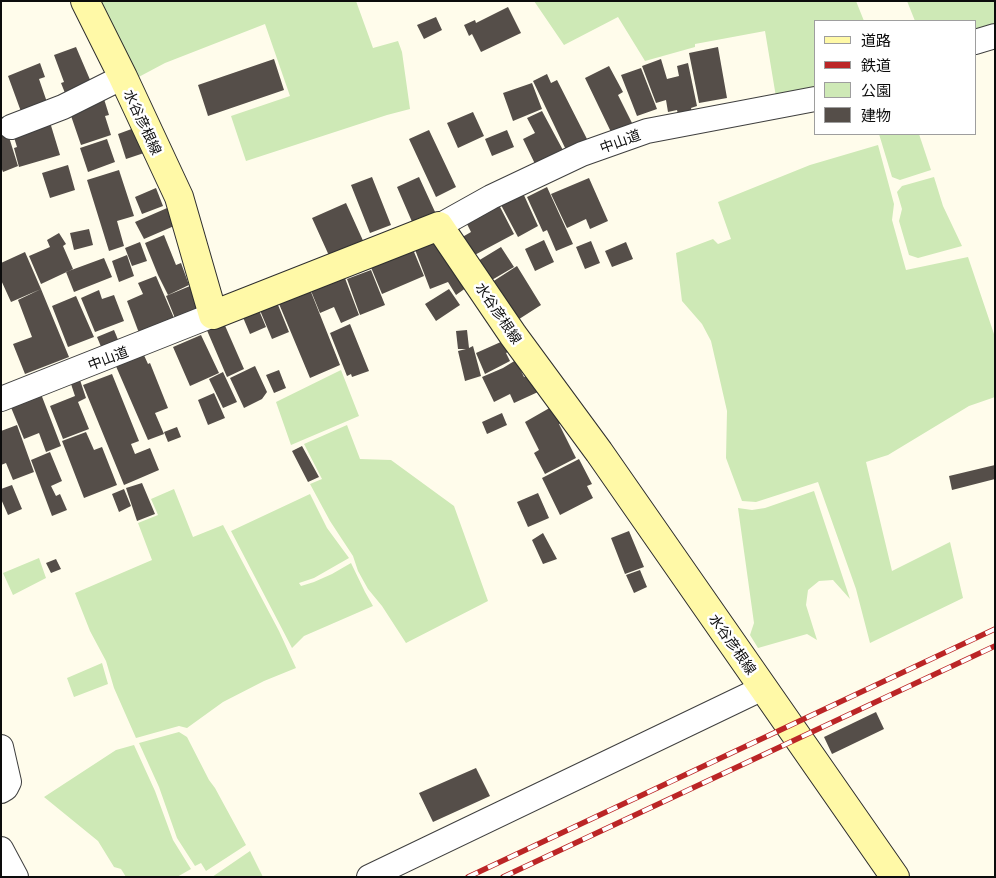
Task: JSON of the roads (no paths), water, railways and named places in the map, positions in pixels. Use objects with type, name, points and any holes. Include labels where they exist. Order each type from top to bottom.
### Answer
[{"type":"main road","name":"水谷彦根線","points":[[85,1],[179,196],[213,315]]},
{"type":"main road","name":"水谷彦根線","points":[[439,226],[513,335],[599,452],[895,877]]},
{"type":"main road","points":[[213,315],[439,226]]},
{"type":"street","points":[[976,42],[995,36]]},
{"type":"street","points":[[10,127],[64,107],[123,77]]},
{"type":"street","name":"中山道","points":[[439,226],[492,197],[582,154],[647,131],[814,99]]},
{"type":"street","name":"中山道","points":[[1,399],[213,315]]},
{"type":"street","points":[[369,877],[763,688]]},
{"type":"street","points":[[1,747],[10,782],[1,791]]},
{"type":"street","points":[[1,849],[16,877]]},
{"type":"railway","points":[[468,877],[995,629]]},
{"type":"railway","points":[[503,877],[995,646]]}]
